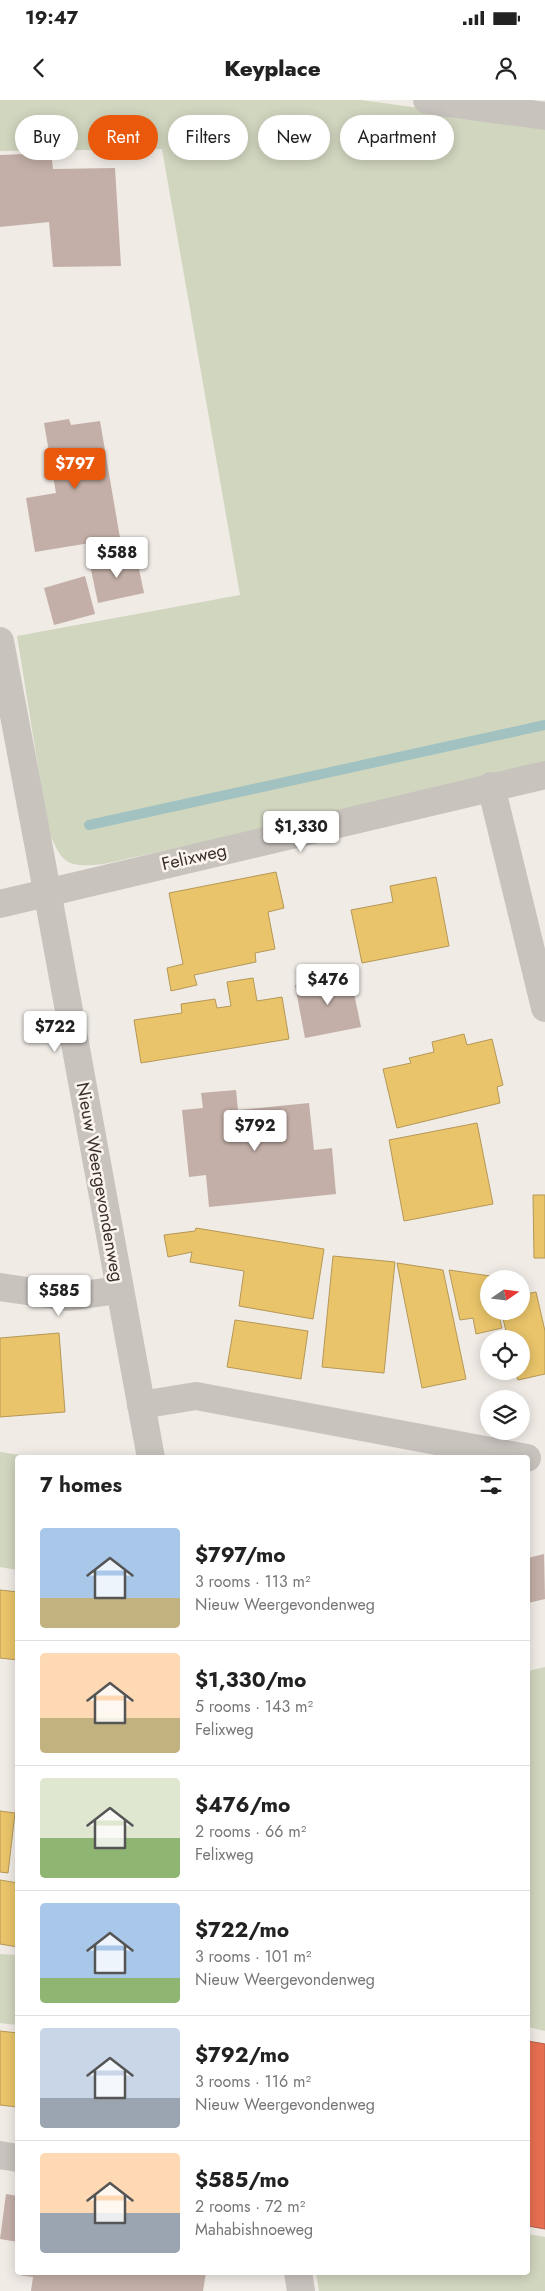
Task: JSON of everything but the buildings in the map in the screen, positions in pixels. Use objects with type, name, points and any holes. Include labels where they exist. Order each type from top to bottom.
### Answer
[{"type":"street","points":[[427,100],[545,116]]},
{"type":"street","name":"Nieuw Weergevondenweg","points":[[0,641],[48,891],[150,1455]]},
{"type":"street","name":"Felixweg","points":[[0,904],[491,786],[545,775]]},
{"type":"street","points":[[491,786],[545,1008]]},
{"type":"street","points":[[0,1287],[68,1297],[119,1290]]},
{"type":"street","points":[[141,1405],[196,1396],[511,1455]]},
{"type":"street","points":[[530,1458],[545,1461]]},
{"type":"street","points":[[0,2155],[15,2158]]},
{"type":"street","points":[[298,2275],[301,2291]]},
{"type":"green space","points":[[0,100],[361,100],[545,125],[545,766],[104,864],[73,864],[62,857],[48,829],[17,636],[240,595],[162,149],[158,149],[158,115],[88,115],[88,150],[78,150],[78,115],[15,115],[15,151],[0,151]]},
{"type":"green space","points":[[0,1452],[20,1455],[15,1455],[15,1570],[0,1567]]},
{"type":"green space","points":[[545,1667],[545,2031],[530,2027],[530,1671]]},
{"type":"green space","points":[[0,1954],[15,1955],[15,2025],[0,2023]]},
{"type":"green space","points":[[530,2234],[545,2237],[545,2291],[319,2291],[316,2275],[530,2275]]},
{"type":"waterway","points":[[89,825],[545,725]]}]
